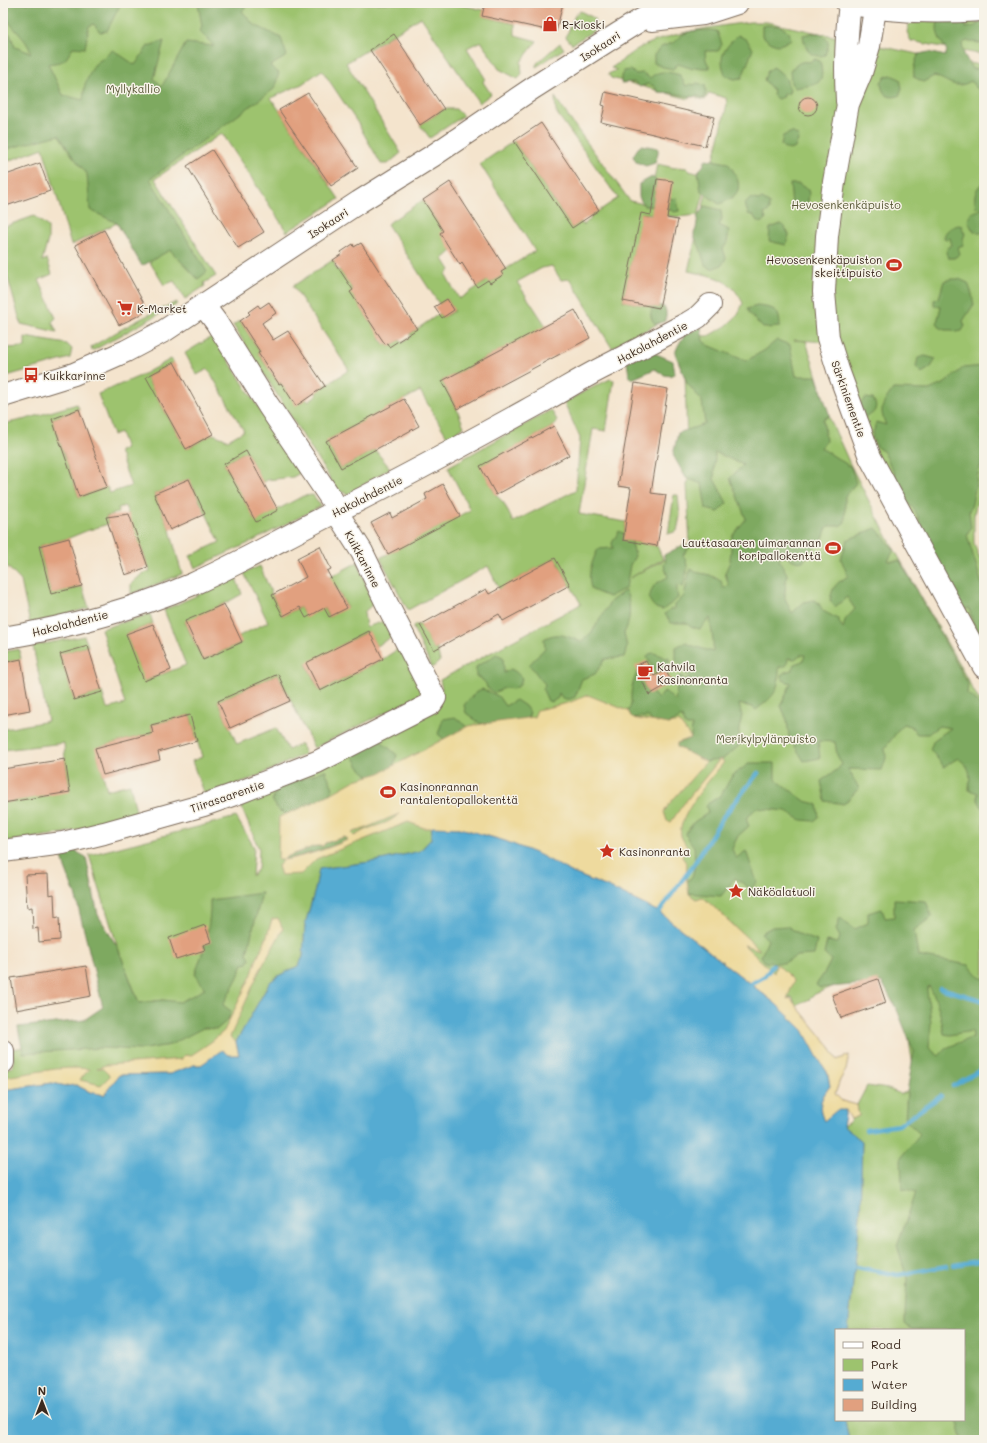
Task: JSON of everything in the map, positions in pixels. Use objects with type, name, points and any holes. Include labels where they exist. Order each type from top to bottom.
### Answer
[{"type":"street","name":"Isokaari","points":[[3,396],[74,374],[164,331],[204,306],[359,202],[434,155],[525,93],[639,21],[675,3]]},
{"type":"street","name":"Isokaari","points":[[639,21],[703,14],[737,3]]},
{"type":"street","points":[[849,3],[876,5],[901,10],[947,12],[977,8]]},
{"type":"street","name":"Särkiniementie","points":[[848,104],[845,70],[849,3]]},
{"type":"street","name":"Särkiniementie","points":[[876,5],[869,46],[861,73],[848,104],[837,160],[827,236],[824,292],[828,338],[838,370],[870,457],[984,667]]},
{"type":"street","name":"Hakolahdentie","points":[[3,638],[52,629],[97,618],[193,584],[382,489],[550,398],[600,369],[688,323],[698,317],[710,305]]},
{"type":"street","name":"Kuikkarinne","points":[[204,306],[216,322],[268,405],[317,476],[338,510],[362,552],[435,698]]},
{"type":"street","name":"Tiirasaarentie","points":[[3,851],[63,843],[104,834],[238,793],[317,762],[431,704],[435,698]]},
{"type":"green space","name":"Myllykallio","points":[[3,3],[452,3],[484,10],[483,16],[515,24],[515,35],[537,41],[521,62],[522,75],[518,79],[499,69],[481,41],[467,48],[485,78],[483,82],[491,94],[479,103],[421,17],[346,63],[401,153],[388,164],[381,164],[357,122],[322,70],[302,84],[271,98],[339,199],[287,232],[222,133],[155,179],[216,276],[204,283],[205,286],[185,299],[174,281],[164,285],[130,230],[123,234],[117,223],[71,245],[43,148],[3,163]]},
{"type":"green space","name":"Myllykallio","points":[[4,3],[121,3],[107,31],[100,32],[94,24],[89,26],[85,48],[73,47],[66,59],[48,64],[63,95],[83,100],[85,84],[94,65],[113,50],[135,65],[148,46],[164,41],[154,79],[162,86],[186,43],[214,46],[200,32],[202,26],[198,3],[250,3],[242,11],[253,24],[281,38],[287,56],[270,66],[279,73],[274,89],[150,179],[207,272],[198,279],[170,250],[142,266],[117,223],[90,210],[87,174],[71,154],[59,135],[3,150],[3,33],[10,34],[15,47],[31,53],[26,42],[7,18]]},
{"type":"green space","points":[[580,11],[594,18],[595,30],[572,44],[566,37],[575,15]]},
{"type":"green space","points":[[940,14],[964,18],[966,28],[975,26],[984,20],[984,44],[967,41],[962,44],[964,54],[972,69],[979,69],[984,64],[984,90],[981,91],[975,87],[971,81],[965,84],[956,85],[934,76],[923,82],[914,77],[916,59],[919,54],[929,52],[945,56],[947,51],[939,37],[937,30]]},
{"type":"green space","points":[[926,21],[973,22],[984,24],[984,55],[911,41],[907,32],[909,24]]},
{"type":"green space","name":"Merikylpylänpuisto","points":[[750,22],[767,22],[922,55],[924,53],[984,66],[984,468],[974,515],[974,543],[984,569],[984,664],[871,457],[829,342],[794,340],[806,341],[830,419],[850,464],[887,536],[984,709],[984,1440],[849,1440],[845,1421],[965,1421],[965,1329],[848,1329],[860,1217],[862,1141],[843,1126],[851,1121],[851,1119],[859,1116],[857,1105],[867,1086],[888,1089],[901,1094],[907,1092],[906,1103],[918,1100],[902,994],[890,978],[877,968],[815,994],[808,1001],[796,1005],[792,997],[776,1004],[659,912],[610,888],[573,873],[540,855],[505,841],[460,828],[432,827],[431,839],[420,851],[377,861],[319,869],[315,890],[305,924],[303,957],[298,966],[278,976],[270,982],[236,1042],[239,1055],[228,1055],[222,1051],[201,1065],[194,1065],[170,1074],[119,1075],[104,1095],[90,1092],[76,1085],[66,1086],[52,1083],[3,1090],[3,1069],[13,1067],[14,1063],[12,1049],[32,1046],[33,1041],[60,1041],[153,1027],[177,1021],[199,1009],[226,984],[238,956],[240,932],[238,905],[240,897],[214,916],[216,948],[221,954],[212,992],[182,1011],[163,1000],[139,1003],[118,948],[89,855],[236,817],[254,847],[252,876],[258,869],[259,849],[240,804],[274,790],[430,712],[434,709],[441,698],[442,690],[440,680],[581,604],[555,558],[499,589],[488,566],[408,610],[380,558],[470,510],[448,467],[551,410],[557,420],[554,426],[481,466],[496,495],[504,503],[513,522],[576,490],[580,438],[564,402],[610,379],[614,380],[606,431],[593,429],[579,514],[626,522],[623,540],[657,546],[663,559],[630,578],[690,546],[687,484],[684,335],[708,336],[726,326],[738,315],[743,303],[738,294],[727,283],[714,277],[688,271],[727,104],[726,98],[709,93],[705,100],[697,98],[699,91],[693,89],[689,99],[611,78],[608,74],[617,70],[611,68],[641,47],[681,33]]},
{"type":"green space","points":[[762,26],[780,26],[789,32],[791,39],[779,45],[773,44],[762,36]]},
{"type":"green space","points":[[692,31],[717,31],[722,44],[718,51],[705,51],[706,60],[710,68],[694,67],[693,69],[678,64],[673,69],[654,63],[654,55],[661,47],[675,42],[681,35]]},
{"type":"green space","points":[[820,33],[826,38],[828,47],[825,55],[816,56],[807,49],[803,35]]},
{"type":"green space","points":[[738,35],[747,40],[753,49],[742,78],[734,79],[725,75],[722,57],[729,44]]},
{"type":"green space","points":[[560,43],[564,49],[536,67],[538,62]]},
{"type":"green space","points":[[815,59],[820,61],[822,69],[822,76],[818,83],[795,88],[791,83],[790,71],[801,62],[809,62]]},
{"type":"green space","points":[[773,67],[785,77],[790,89],[789,93],[783,95],[784,97],[777,99],[773,95],[774,91],[764,80],[767,72]]},
{"type":"green space","points":[[631,70],[635,74],[643,73],[650,78],[661,72],[680,75],[686,86],[697,83],[705,85],[706,92],[704,99],[698,96],[692,97],[658,92],[654,86],[648,84],[640,87],[634,82],[621,83],[621,76],[624,71]]},
{"type":"green space","points":[[891,75],[900,79],[902,88],[899,96],[888,96],[883,90],[881,82],[885,77]]},
{"type":"green space","points":[[555,97],[630,201],[649,205],[657,164],[675,168],[687,168],[689,171],[709,176],[698,215],[678,217],[642,213],[623,301],[659,308],[663,321],[612,348],[570,279],[561,280],[552,266],[542,268],[517,282],[546,326],[442,381],[457,409],[464,427],[448,438],[420,391],[326,441],[341,468],[375,450],[390,468],[349,494],[338,491],[233,325],[240,321],[260,352],[258,353],[279,384],[281,383],[296,405],[306,399],[308,401],[317,395],[316,392],[349,370],[293,286],[333,260],[338,271],[340,270],[353,290],[351,293],[371,323],[382,336],[380,338],[384,345],[387,343],[389,347],[400,340],[402,343],[411,337],[410,334],[439,314],[442,318],[454,311],[447,299],[439,304],[387,224],[423,200],[443,231],[452,251],[443,259],[450,270],[446,275],[459,299],[488,280],[490,283],[503,275],[501,272],[535,251],[480,164],[514,141],[572,228],[581,222],[583,225],[591,219],[590,217],[618,198],[556,112]]},
{"type":"green space","points":[[444,109],[456,109],[463,116],[430,138],[420,125]]},
{"type":"green space","points":[[792,132],[799,137],[795,148],[788,150],[781,145],[783,136]]},
{"type":"green space","points":[[642,145],[658,148],[655,163],[646,166],[636,162],[633,156]]},
{"type":"green space","points":[[706,159],[728,163],[738,182],[737,192],[719,204],[701,191],[698,171],[703,166]]},
{"type":"green space","points":[[652,177],[665,187],[671,199],[677,198],[679,211],[674,212],[665,207],[644,206],[639,197],[639,184]]},
{"type":"green space","points":[[984,181],[984,231],[981,233],[973,231],[968,221],[971,213],[983,208],[976,207],[975,195]]},
{"type":"green space","points":[[790,184],[799,184],[808,190],[809,194],[807,209],[799,210],[792,205]]},
{"type":"green space","points":[[751,198],[757,200],[762,199],[769,203],[769,211],[764,214],[766,219],[762,223],[757,221],[753,215],[748,214],[745,204]]},
{"type":"green space","points":[[705,206],[721,210],[722,219],[719,225],[729,230],[727,243],[723,249],[726,258],[722,265],[711,269],[705,265],[700,248],[694,236],[698,215]]},
{"type":"green space","points":[[34,216],[48,227],[48,240],[42,261],[47,259],[52,274],[39,280],[56,318],[52,322],[57,332],[21,324],[6,272],[3,272],[3,227]]},
{"type":"green space","points":[[781,224],[789,235],[786,245],[769,241],[770,228]]},
{"type":"green space","points":[[958,225],[963,226],[962,228],[965,234],[963,245],[958,247],[960,254],[954,258],[948,258],[946,252],[952,245],[950,238],[947,240],[944,239],[944,236],[948,230]]},
{"type":"green space","points":[[959,279],[968,283],[974,306],[963,321],[965,326],[962,331],[955,332],[953,330],[945,330],[940,328],[937,322],[941,307],[934,306],[934,300],[939,298],[944,281]]},
{"type":"green space","points":[[177,302],[176,305],[92,351],[91,347],[143,317]]},
{"type":"green space","points":[[656,304],[664,307],[666,311],[666,321],[655,324],[651,314],[652,309]]},
{"type":"green space","points":[[757,306],[767,307],[774,310],[779,316],[780,327],[763,328],[747,309]]},
{"type":"green space","points":[[701,327],[703,341],[708,345],[746,361],[765,350],[777,340],[790,345],[796,376],[816,376],[830,416],[823,419],[826,441],[821,448],[851,467],[856,483],[845,496],[845,522],[840,526],[828,526],[822,540],[803,561],[799,562],[792,560],[782,554],[779,560],[787,574],[785,598],[792,613],[804,602],[814,600],[818,602],[823,611],[838,619],[843,629],[845,620],[855,609],[847,597],[835,607],[830,600],[835,586],[848,576],[841,559],[847,540],[876,528],[894,550],[888,561],[900,561],[968,684],[967,694],[974,698],[984,712],[984,811],[977,798],[978,793],[969,790],[970,775],[966,765],[958,758],[944,767],[930,749],[934,740],[951,728],[939,726],[928,734],[917,734],[911,726],[903,724],[885,748],[886,758],[882,770],[848,769],[859,788],[844,804],[825,801],[821,781],[838,769],[842,764],[837,755],[835,742],[818,741],[820,758],[804,761],[789,737],[787,720],[781,706],[791,683],[783,680],[781,675],[792,670],[794,664],[803,661],[805,655],[800,655],[795,659],[788,658],[787,665],[779,667],[778,682],[775,692],[756,710],[752,707],[739,704],[742,716],[739,729],[739,746],[723,759],[706,762],[677,747],[677,743],[691,738],[692,726],[687,726],[684,724],[682,717],[669,724],[654,725],[649,717],[632,718],[628,711],[631,704],[632,688],[641,665],[652,692],[658,699],[665,691],[675,701],[679,676],[683,677],[684,681],[690,679],[676,660],[676,647],[686,642],[690,645],[713,652],[710,618],[700,629],[691,627],[686,623],[671,623],[665,614],[670,609],[675,609],[675,605],[684,596],[690,569],[695,572],[710,575],[721,581],[723,588],[729,586],[725,573],[730,561],[732,536],[746,519],[730,478],[743,465],[715,452],[714,479],[727,503],[718,512],[706,509],[702,484],[686,478],[673,455],[678,433],[705,424],[702,401],[687,383],[675,353],[684,337]]},
{"type":"green space","points":[[213,336],[300,473],[293,477],[267,480],[263,483],[246,451],[224,464],[256,521],[303,496],[313,495],[321,506],[251,542],[195,568],[190,556],[220,542],[189,479],[154,494],[170,530],[182,574],[131,594],[131,584],[142,574],[150,571],[125,506],[118,508],[119,512],[106,517],[108,524],[69,538],[39,546],[51,594],[82,586],[89,608],[30,624],[21,581],[3,562],[3,424],[77,404],[79,409],[52,419],[79,497],[107,487],[110,493],[131,486],[119,451],[126,449],[120,432],[113,435],[98,394],[140,376],[171,359],[174,362],[146,377],[186,449],[213,434],[228,440],[244,431],[208,369],[197,375],[185,353]]},
{"type":"green space","points":[[25,337],[67,344],[72,349],[70,358],[3,377],[3,348],[25,347]]},
{"type":"green space","points":[[651,348],[654,353],[673,361],[675,374],[662,374],[655,369],[632,379],[629,375],[627,362]]},
{"type":"green space","points":[[925,356],[936,359],[931,367],[922,373],[916,367],[918,358]]},
{"type":"green space","points":[[984,366],[984,405],[980,415],[984,422],[984,438],[981,440],[984,446],[984,455],[969,512],[971,527],[967,535],[984,591],[984,636],[973,624],[969,608],[960,611],[920,536],[919,519],[914,509],[899,494],[894,485],[895,475],[884,452],[878,448],[872,438],[876,422],[886,425],[882,410],[893,389],[929,390],[945,383],[963,368]]},
{"type":"green space","points":[[865,398],[873,399],[876,406],[872,414],[863,418],[858,407]]},
{"type":"green space","points":[[674,495],[678,495],[680,516],[677,531],[668,534]]},
{"type":"green space","points":[[619,531],[631,538],[635,556],[630,565],[626,588],[609,597],[592,590],[590,585],[590,574],[598,549],[613,548],[612,543]]},
{"type":"green space","points":[[685,544],[690,547],[683,555],[687,566],[683,587],[677,585],[678,598],[663,610],[658,609],[649,599],[653,587],[668,577],[664,565],[666,560],[664,555]]},
{"type":"green space","points":[[358,562],[373,604],[364,612],[366,627],[385,621],[392,637],[376,646],[368,631],[306,664],[320,691],[383,659],[401,647],[422,688],[419,696],[314,748],[278,674],[218,701],[237,744],[276,728],[288,750],[301,744],[305,754],[253,778],[204,795],[192,761],[202,757],[190,715],[151,725],[153,733],[96,748],[107,790],[130,784],[137,816],[65,833],[3,842],[3,803],[70,791],[64,743],[3,750],[3,723],[5,729],[48,721],[33,646],[84,636],[88,646],[60,654],[74,700],[102,692],[107,709],[125,704],[101,629],[150,614],[153,624],[126,634],[145,681],[186,665],[164,610],[236,578],[242,594],[185,622],[203,660],[241,643],[239,636],[268,622],[244,573],[260,566],[272,595],[283,616],[300,607],[306,617],[324,608],[329,617],[347,607],[336,587],[319,596],[314,586]]},
{"type":"green space","points":[[624,591],[628,596],[630,612],[628,624],[624,633],[627,647],[624,657],[605,659],[595,674],[582,679],[575,697],[563,699],[559,693],[558,698],[552,702],[548,701],[543,690],[545,684],[529,665],[545,648],[544,639],[553,635],[562,635],[581,642],[592,632],[611,601]]},
{"type":"green space","points":[[414,625],[421,625],[434,650],[437,648],[440,661],[432,668],[413,628]]},
{"type":"green space","points":[[19,649],[21,659],[3,663],[3,652]]},
{"type":"green space","points":[[654,653],[666,658],[669,657],[669,663],[664,674],[655,673],[647,657],[649,654]]},
{"type":"green space","points":[[496,654],[503,657],[504,673],[511,669],[522,678],[520,685],[513,689],[504,688],[495,693],[487,688],[485,682],[476,676],[476,667]]},
{"type":"green space","points":[[482,689],[498,696],[505,706],[516,700],[525,706],[530,713],[525,723],[481,724],[466,713],[464,705],[476,692]]},
{"type":"green space","points":[[455,717],[467,727],[450,744],[438,734],[443,719]]},
{"type":"green space","points":[[379,739],[397,755],[390,775],[373,780],[359,767],[353,755]]},
{"type":"green space","points":[[750,763],[775,763],[775,779],[805,801],[817,804],[819,817],[814,821],[801,820],[786,811],[756,808],[746,819],[749,826],[738,836],[732,849],[736,858],[746,851],[757,882],[751,889],[735,878],[721,896],[686,893],[683,884],[692,877],[695,865],[694,847],[685,834],[694,822],[708,813],[706,805],[721,795],[732,776]]},
{"type":"green space","points":[[325,770],[333,788],[323,807],[313,801],[303,805],[304,817],[292,823],[285,813],[279,811],[272,800],[277,789]]},
{"type":"green space","points":[[347,837],[347,840],[316,852],[284,860],[286,857],[315,846],[322,846],[325,843]]},
{"type":"green space","points":[[75,851],[86,857],[98,915],[118,948],[139,1003],[163,1000],[180,1002],[205,989],[195,974],[206,938],[210,900],[262,893],[247,953],[250,958],[248,963],[243,964],[238,977],[223,1005],[231,1011],[228,1020],[217,1029],[203,1028],[170,1045],[139,1050],[102,1048],[23,1053],[18,1027],[84,1020],[103,1007],[75,894],[61,853]]},
{"type":"green space","points":[[894,899],[926,901],[932,917],[914,930],[918,956],[969,965],[979,977],[984,979],[984,1440],[963,1440],[957,1421],[965,1421],[965,1329],[911,1329],[905,1324],[907,1279],[897,1245],[916,1193],[902,1189],[901,1157],[920,1134],[905,1120],[907,1092],[914,1052],[898,1012],[882,982],[820,988],[816,985],[831,960],[824,954],[827,941],[838,943],[840,937],[836,930],[840,917],[848,925],[855,929],[868,923],[868,913],[882,909],[885,918],[894,917]],"holes":[[[929,986],[935,997],[944,1034],[950,1035],[972,1031],[973,1037],[946,1048],[939,1056],[929,1048],[931,1023],[927,990]]]},
{"type":"green space","points":[[787,926],[801,935],[817,941],[814,955],[797,956],[784,963],[765,962],[761,956],[768,940],[761,933],[772,927]]},
{"type":"sand","name":"Kasinonranta","points":[[588,695],[628,711],[632,718],[669,724],[679,722],[691,738],[677,743],[677,747],[706,762],[664,812],[667,821],[671,822],[720,759],[724,762],[696,797],[684,818],[681,828],[681,836],[687,847],[682,857],[687,864],[686,874],[689,894],[696,899],[703,897],[760,950],[744,945],[774,973],[776,965],[778,965],[794,981],[787,999],[790,998],[828,1044],[837,1060],[849,1055],[846,1070],[840,1080],[835,1094],[842,1101],[857,1105],[859,1116],[851,1119],[846,1110],[824,1121],[820,1106],[824,1094],[830,1086],[827,1072],[776,1004],[659,912],[610,888],[573,873],[505,841],[460,828],[424,828],[408,822],[316,859],[301,874],[281,875],[278,866],[283,860],[278,860],[279,817],[306,806],[355,780],[380,773],[468,726],[534,717],[537,710],[568,703]],"holes":[[[399,814],[386,823],[363,831],[354,836],[352,834],[353,832]],[[344,837],[347,838],[347,840],[308,854],[284,860],[286,857],[315,846],[323,846],[325,843]]]},
{"type":"sand","points":[[278,918],[283,929],[259,972],[230,1037],[236,1042],[239,1055],[214,1058],[201,1065],[194,1065],[170,1074],[119,1075],[104,1095],[90,1092],[76,1085],[66,1086],[52,1083],[3,1090],[3,1077],[56,1069],[78,1068],[89,1069],[80,1080],[101,1085],[110,1076],[102,1068],[97,1068],[106,1065],[182,1059],[183,1056],[190,1056],[224,1031],[252,974],[272,919]]},
{"type":"water","points":[[432,827],[460,828],[505,841],[540,855],[573,873],[610,888],[659,912],[776,1004],[803,1030],[827,1072],[830,1086],[822,1098],[820,1106],[824,1121],[837,1110],[846,1110],[843,1126],[862,1141],[860,1217],[848,1329],[835,1329],[835,1421],[845,1421],[849,1440],[3,1440],[3,1090],[52,1083],[66,1086],[76,1085],[90,1092],[104,1095],[119,1075],[170,1074],[194,1065],[201,1065],[222,1050],[228,1055],[239,1055],[236,1042],[270,982],[278,976],[298,966],[303,957],[305,924],[315,890],[319,869],[377,861],[420,851],[431,839]]},
{"type":"building","points":[[485,3],[563,3],[556,32],[482,16]]},
{"type":"building","points":[[394,34],[444,109],[420,125],[370,50]]},
{"type":"building","points":[[605,92],[714,117],[705,146],[601,122],[605,106],[602,105]]},
{"type":"building","points":[[308,93],[358,168],[331,186],[279,110]]},
{"type":"building","points":[[804,97],[812,97],[817,102],[815,113],[812,115],[804,115],[799,110],[799,102]]},
{"type":"building","points":[[541,123],[599,210],[572,228],[514,141]]},
{"type":"building","points":[[212,150],[264,232],[238,248],[187,166]]},
{"type":"building","points":[[40,163],[50,191],[3,207],[3,176]]},
{"type":"building","points":[[657,179],[673,181],[667,218],[678,220],[659,308],[623,301],[641,213],[651,215]]},
{"type":"building","points":[[450,182],[506,269],[501,272],[503,275],[490,283],[488,280],[477,287],[462,263],[460,265],[440,233],[443,231],[423,200]]},
{"type":"building","points":[[104,230],[147,309],[143,311],[144,313],[119,325],[75,245]]},
{"type":"building","points":[[361,243],[417,329],[389,347],[387,343],[385,344],[350,292],[353,290],[333,260],[342,254],[341,252],[353,244],[354,247]]},
{"type":"building","points":[[447,299],[454,310],[442,318],[434,307]]},
{"type":"building","points":[[269,302],[276,313],[262,323],[273,340],[288,331],[325,386],[296,406],[281,383],[279,384],[258,353],[260,352],[240,321],[250,314],[248,312],[258,305],[260,308]]},
{"type":"building","points":[[575,310],[590,338],[457,409],[442,381]]},
{"type":"building","points":[[174,362],[213,434],[186,449],[146,377]]},
{"type":"building","points":[[635,383],[668,389],[651,493],[666,495],[657,546],[623,540],[631,488],[618,486]]},
{"type":"building","points":[[404,399],[419,426],[341,468],[326,441]]},
{"type":"building","points":[[79,409],[107,487],[79,497],[52,419]]},
{"type":"building","points":[[554,426],[569,455],[496,495],[480,466]]},
{"type":"building","points":[[246,451],[278,510],[256,522],[224,464]]},
{"type":"building","points":[[189,479],[205,514],[170,530],[154,494]]},
{"type":"building","points":[[443,484],[460,516],[388,554],[371,523],[390,513],[392,518],[427,499],[425,494]]},
{"type":"building","points":[[129,514],[148,567],[125,575],[106,517]]},
{"type":"building","points":[[69,538],[82,586],[51,594],[39,546]]},
{"type":"building","points":[[320,546],[331,569],[327,571],[347,608],[329,617],[324,608],[306,618],[300,607],[283,616],[272,595],[306,577],[297,558]]},
{"type":"building","points":[[555,558],[570,585],[503,621],[499,614],[434,650],[420,625],[486,589],[489,594]]},
{"type":"building","points":[[224,604],[242,642],[203,660],[185,621]]},
{"type":"building","points":[[153,624],[171,670],[144,681],[126,634]]},
{"type":"building","points":[[369,631],[383,659],[320,691],[306,663]]},
{"type":"building","points":[[88,646],[102,692],[74,700],[60,654]]},
{"type":"building","points":[[21,659],[30,710],[3,715],[3,663]]},
{"type":"building","name":"Kahvila Kasinonranta","points":[[646,661],[654,676],[665,670],[672,682],[649,695],[635,666]]},
{"type":"building","points":[[278,674],[290,701],[230,728],[218,701]]},
{"type":"building","points":[[190,715],[197,741],[158,752],[160,760],[103,775],[95,748],[153,733],[151,725]]},
{"type":"building","points":[[65,759],[70,792],[3,803],[3,769]]},
{"type":"building","points":[[48,874],[49,895],[54,894],[55,918],[59,917],[60,940],[39,942],[38,928],[33,929],[32,907],[27,908],[25,875]]},
{"type":"building","points":[[205,925],[211,942],[203,945],[205,950],[176,959],[169,938]]},
{"type":"building","points":[[86,966],[91,996],[16,1010],[11,978]]},
{"type":"building","points":[[878,979],[886,1003],[841,1018],[832,995]]},
{"type":"waterway","points":[[659,912],[694,864],[723,817],[758,773]]},
{"type":"waterway","points":[[751,984],[765,976],[773,965]]},
{"type":"waterway","points":[[940,988],[984,1001]]},
{"type":"waterway","points":[[953,1086],[984,1068]]},
{"type":"waterway","points":[[866,1130],[899,1125],[941,1096]]},
{"type":"waterway","points":[[954,1265],[984,1260]]},
{"type":"waterway","points":[[856,1267],[898,1275],[947,1266]]},
{"type":"place","name":"R-Kioski","points":[[550,24]]},
{"type":"place","name":"Hevosenkenkäpuiston skeittipuisto","points":[[894,265]]},
{"type":"place","name":"K-Market","points":[[125,308]]},
{"type":"place","name":"Kuikkarinne","points":[[31,375]]},
{"type":"place","name":"Lauttasaaren uimarannan koripallokenttä","points":[[833,548]]},
{"type":"place","name":"Kahvila Kasinonranta","points":[[645,672]]},
{"type":"place","name":"Kasinonrannan rantalentopallokenttä","points":[[388,792]]},
{"type":"place","name":"Kasinonranta","points":[[607,851]]},
{"type":"place","name":"Näköalatuoli","points":[[736,891]]},
{"type":"park label","name":"Hevosenkenkäpuisto","points":[[846,204]]}]
